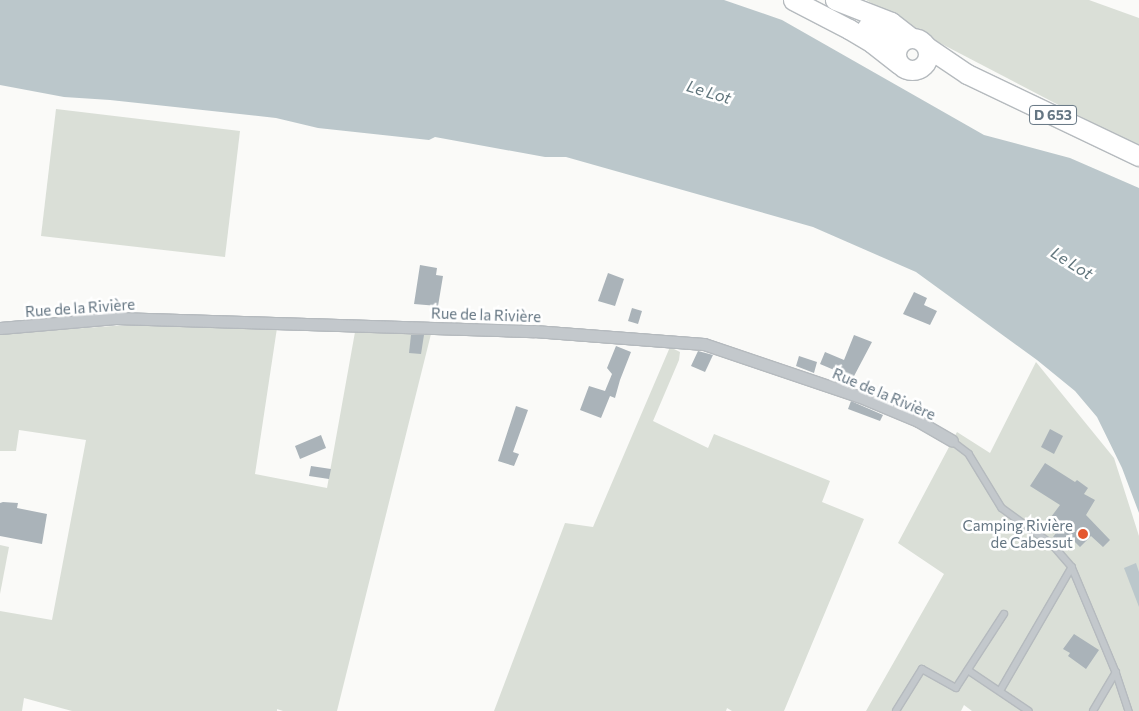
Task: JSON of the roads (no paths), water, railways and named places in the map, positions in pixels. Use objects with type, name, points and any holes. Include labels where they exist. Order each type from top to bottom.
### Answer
[{"type":"main road","points":[[794,0],[848,18],[904,40],[920,39],[925,56],[914,70],[899,64],[857,34],[794,0]]},
{"type":"main road","points":[[835,0],[891,22],[904,40]]},
{"type":"main road","points":[[899,64],[895,54],[904,40]]},
{"type":"main road","name":"D 653","points":[[925,56],[940,67],[967,74],[1139,156]]},
{"type":"street","name":"Rue de la Rivière","points":[[0,328],[116,318],[534,331],[704,344],[858,396],[918,421],[952,441]]},
{"type":"lane","points":[[952,441],[969,454],[1002,508],[1053,545],[1072,567],[1116,672],[1129,711]]},
{"type":"lane","points":[[1000,691],[1072,567]]},
{"type":"lane","points":[[896,711],[922,669],[956,688],[1004,614]]},
{"type":"lane","points":[[968,670],[1029,711]]},
{"type":"lane","points":[[1094,711],[1116,672]]},
{"type":"water","name":"Le Lot","points":[[0,0],[724,0],[782,20],[984,135],[1070,158],[1139,188],[1139,513],[1122,468],[1097,417],[1075,391],[1037,360],[916,272],[813,227],[566,157],[545,157],[435,137],[429,140],[318,128],[276,118],[110,100],[64,97],[0,85]]},
{"type":"water","points":[[1136,563],[1139,572],[1139,607],[1124,568]]},
{"type":"place","name":"Camping Rivière de Cabessut","points":[[1083,534]]}]
